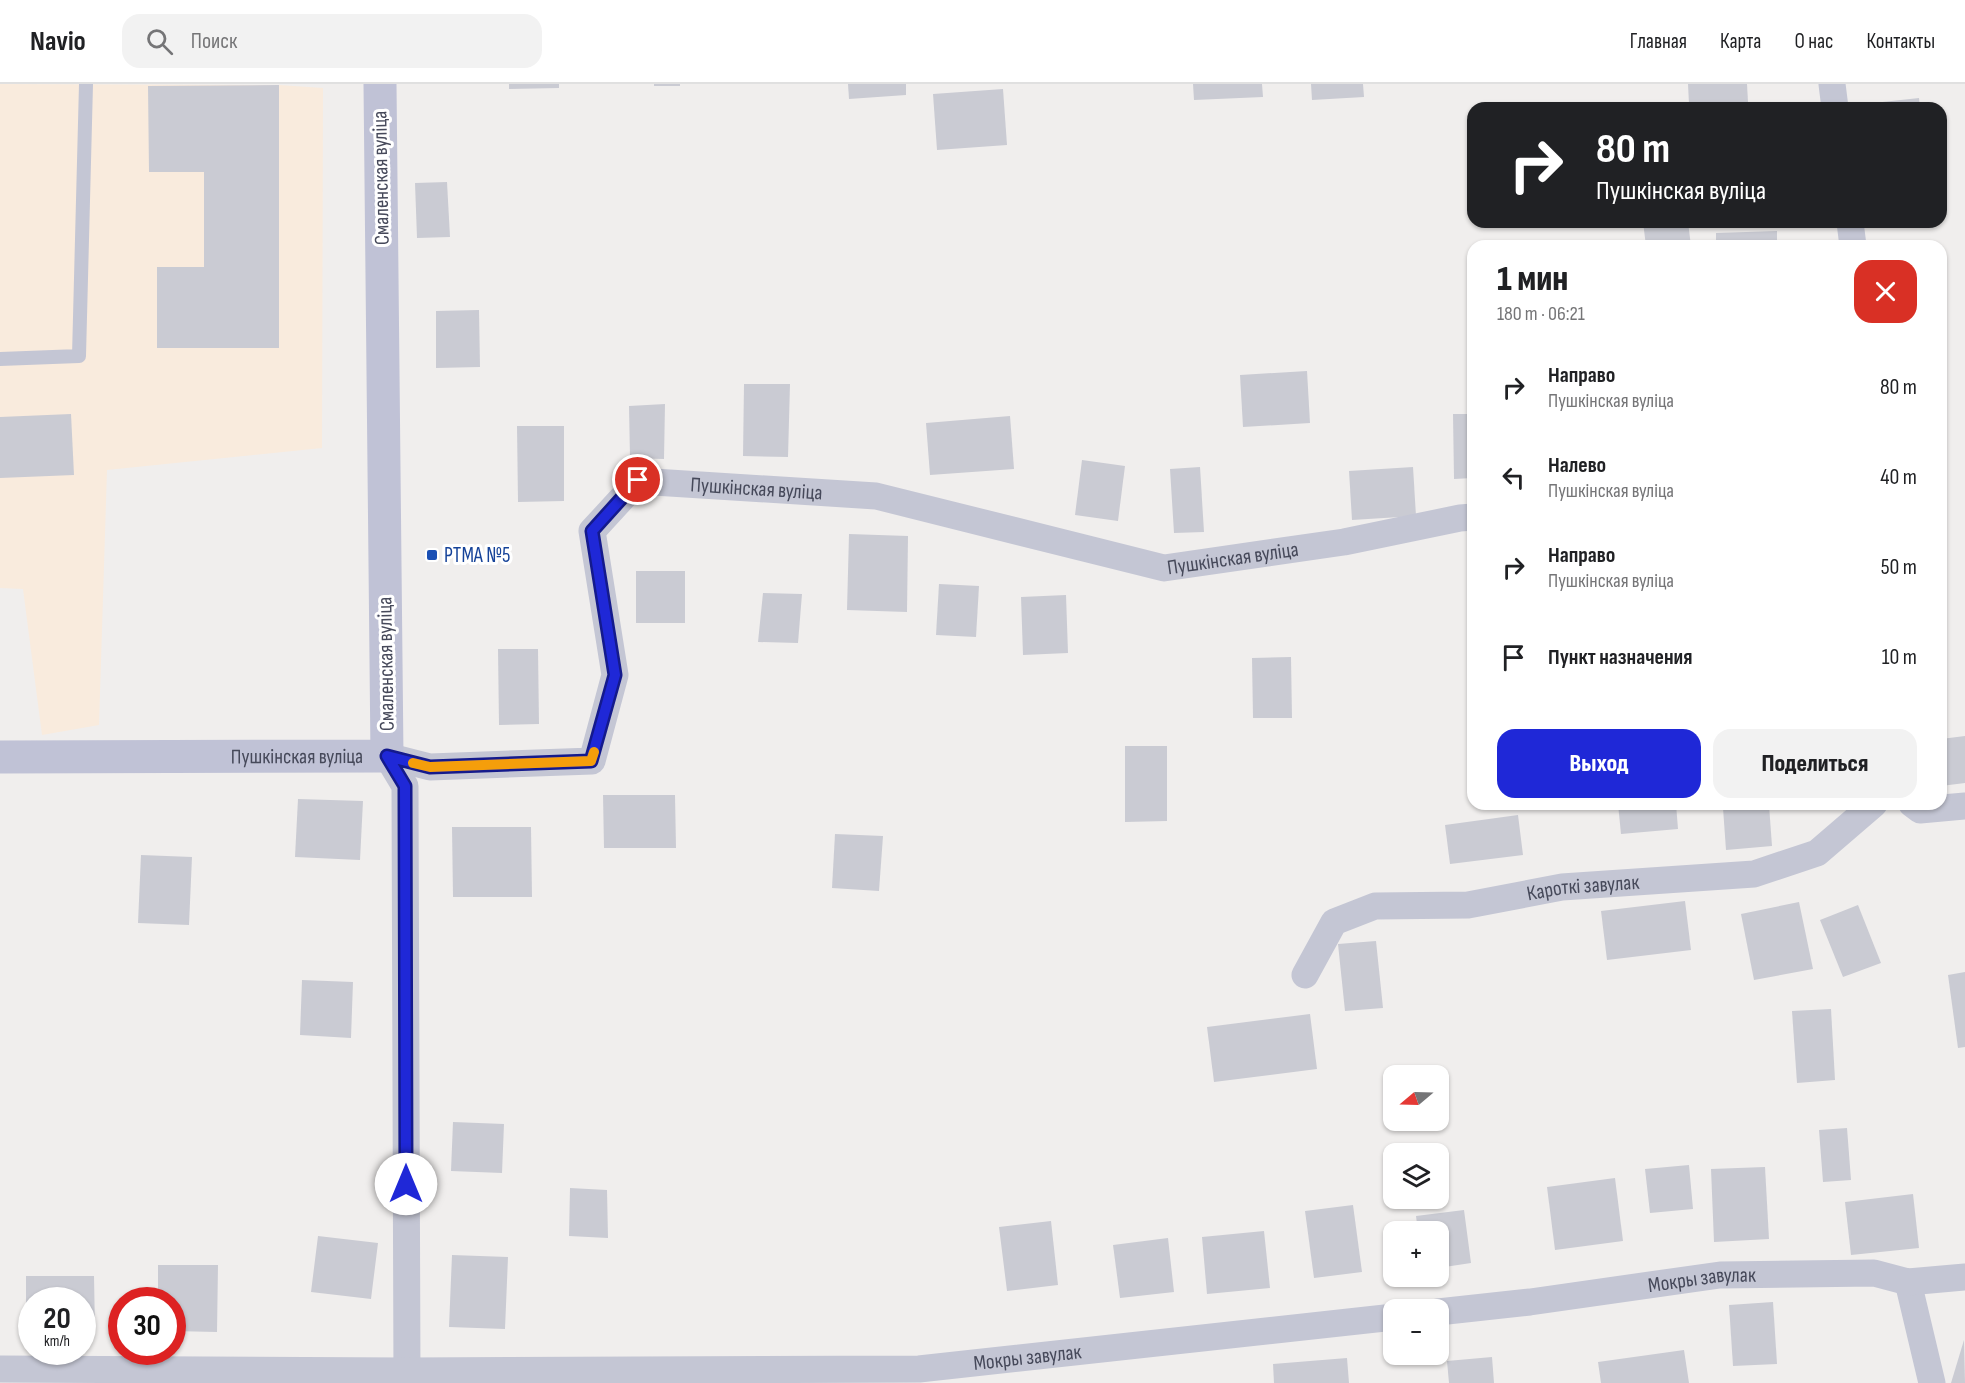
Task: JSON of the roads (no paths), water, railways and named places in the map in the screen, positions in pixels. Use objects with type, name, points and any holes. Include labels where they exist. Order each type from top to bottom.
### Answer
[{"type":"street","name":"Смаленская вуліца","points":[[380,84],[387,756],[405,786],[407,1377]]},
{"type":"street","points":[[1832,84],[1834,102]]},
{"type":"street","name":"Пушкінская вуліца","points":[[0,758],[387,756],[430,767],[591,761],[615,675],[592,531],[638,480],[876,496],[1164,568],[1344,542],[1467,517]]},
{"type":"street","points":[[1947,808],[1965,806]]},
{"type":"street","name":"Кароткі завулак","points":[[1305,975],[1334,922],[1375,906],[1468,905],[1562,886],[1754,874],[1817,853],[1867,810]]},
{"type":"street","name":"Мокры завулак","points":[[1449,1311],[1530,1302],[1720,1275],[1874,1273],[1908,1282],[1965,1277]]},
{"type":"street","points":[[1908,1282],[1932,1383]]},
{"type":"street","name":"Мокры завулак","points":[[0,1369],[407,1377],[918,1369],[1383,1318]]},
{"type":"lane","points":[[0,358],[79,356],[86,84]]},
{"type":"place","name":"РТМА №5","points":[[432,555]]}]
